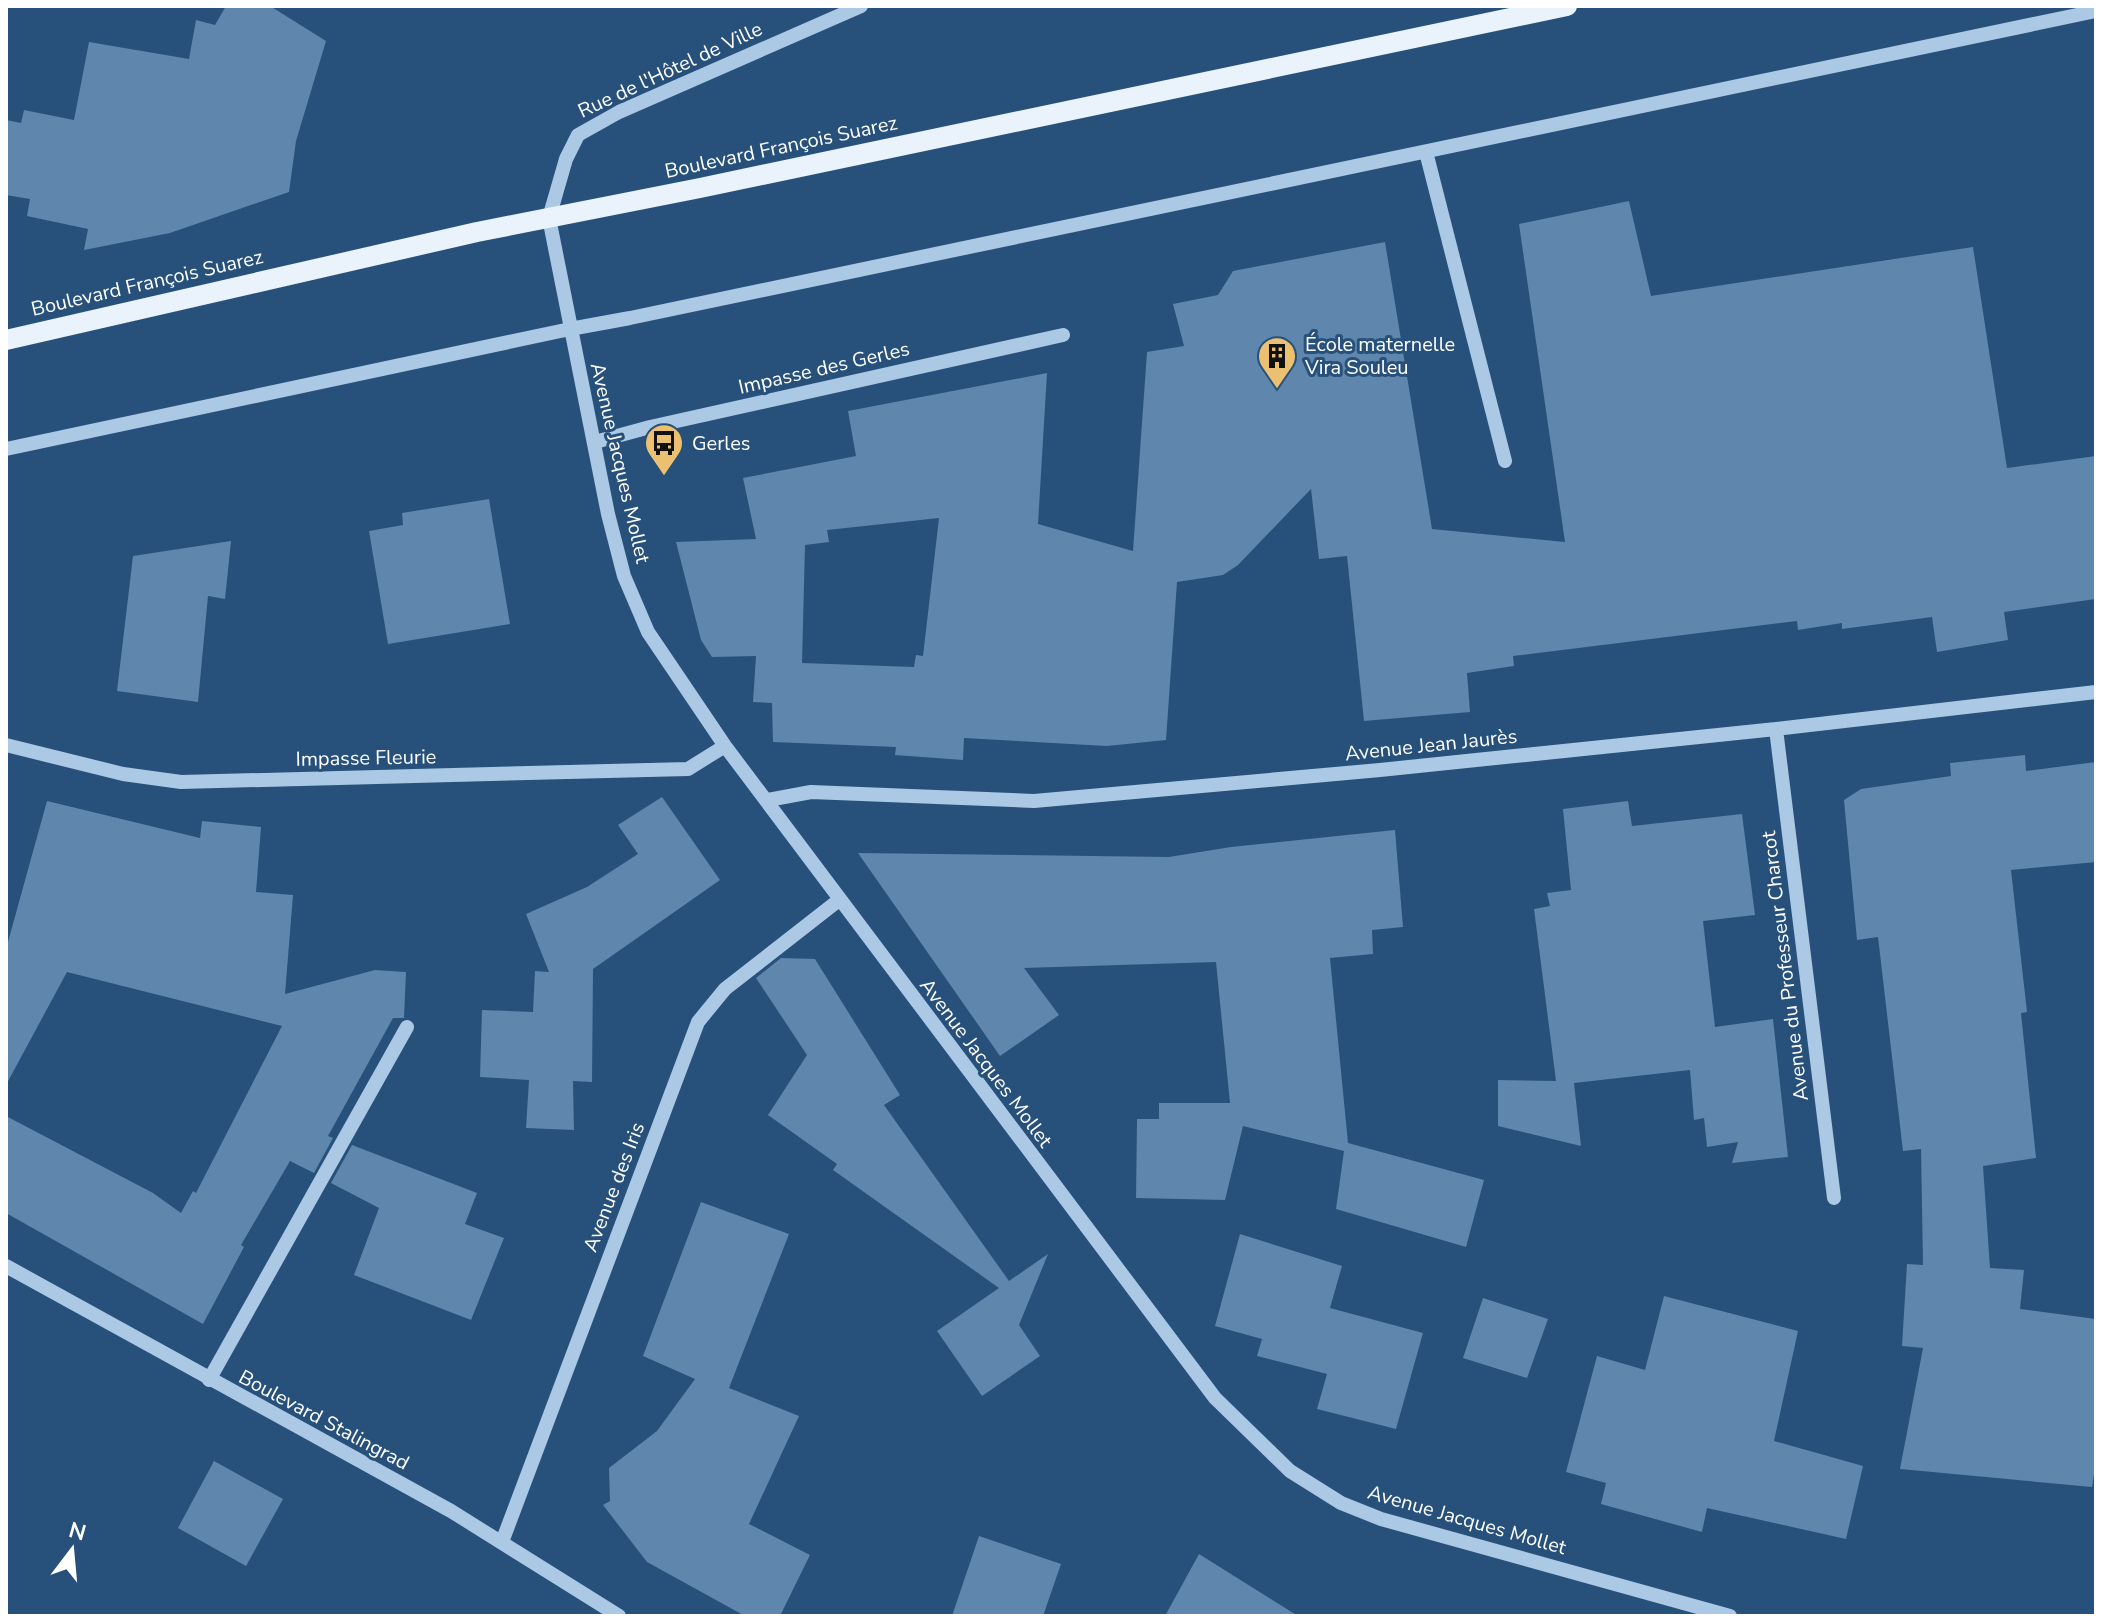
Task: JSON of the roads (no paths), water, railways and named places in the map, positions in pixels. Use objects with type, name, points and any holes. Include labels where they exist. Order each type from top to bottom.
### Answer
[{"type":"main road","name":"Boulevard François Suarez","points":[[6,340],[549,218],[1567,6]]},
{"type":"street","name":"Rue de l'Hôtel de Ville","points":[[549,218],[566,159],[578,135],[619,112],[861,6]]},
{"type":"street","points":[[6,449],[2096,11]]},
{"type":"street","points":[[1426,152],[1505,461]]},
{"type":"street","name":"Avenue Jacques Mollet","points":[[549,218],[608,514],[624,576],[648,632],[725,746],[1215,1398],[1290,1471],[1341,1503],[1381,1519],[1730,1616]]},
{"type":"street","name":"Impasse des Gerles","points":[[595,442],[1063,335]]},
{"type":"street","name":"Avenue Jean Jaurès","points":[[768,800],[811,792],[1034,801],[1380,770],[2096,692]]},
{"type":"street","name":"Avenue du Professeur Charcot","points":[[1776,729],[1834,1198]]},
{"type":"street","name":"Impasse Fleurie","points":[[6,745],[123,774],[181,782],[688,769],[725,746]]},
{"type":"street","name":"Avenue des Iris","points":[[502,1542],[698,1022],[725,989],[839,900]]},
{"type":"street","points":[[209,1380],[407,1027]]},
{"type":"street","name":"Boulevard Stalingrad","points":[[6,1266],[451,1511],[502,1542],[596,1610],[619,1616]]},
{"type":"place","name":"École maternelle Vira Souleu","points":[[1277,390]]},
{"type":"place","name":"Gerles","points":[[664,477]]}]
